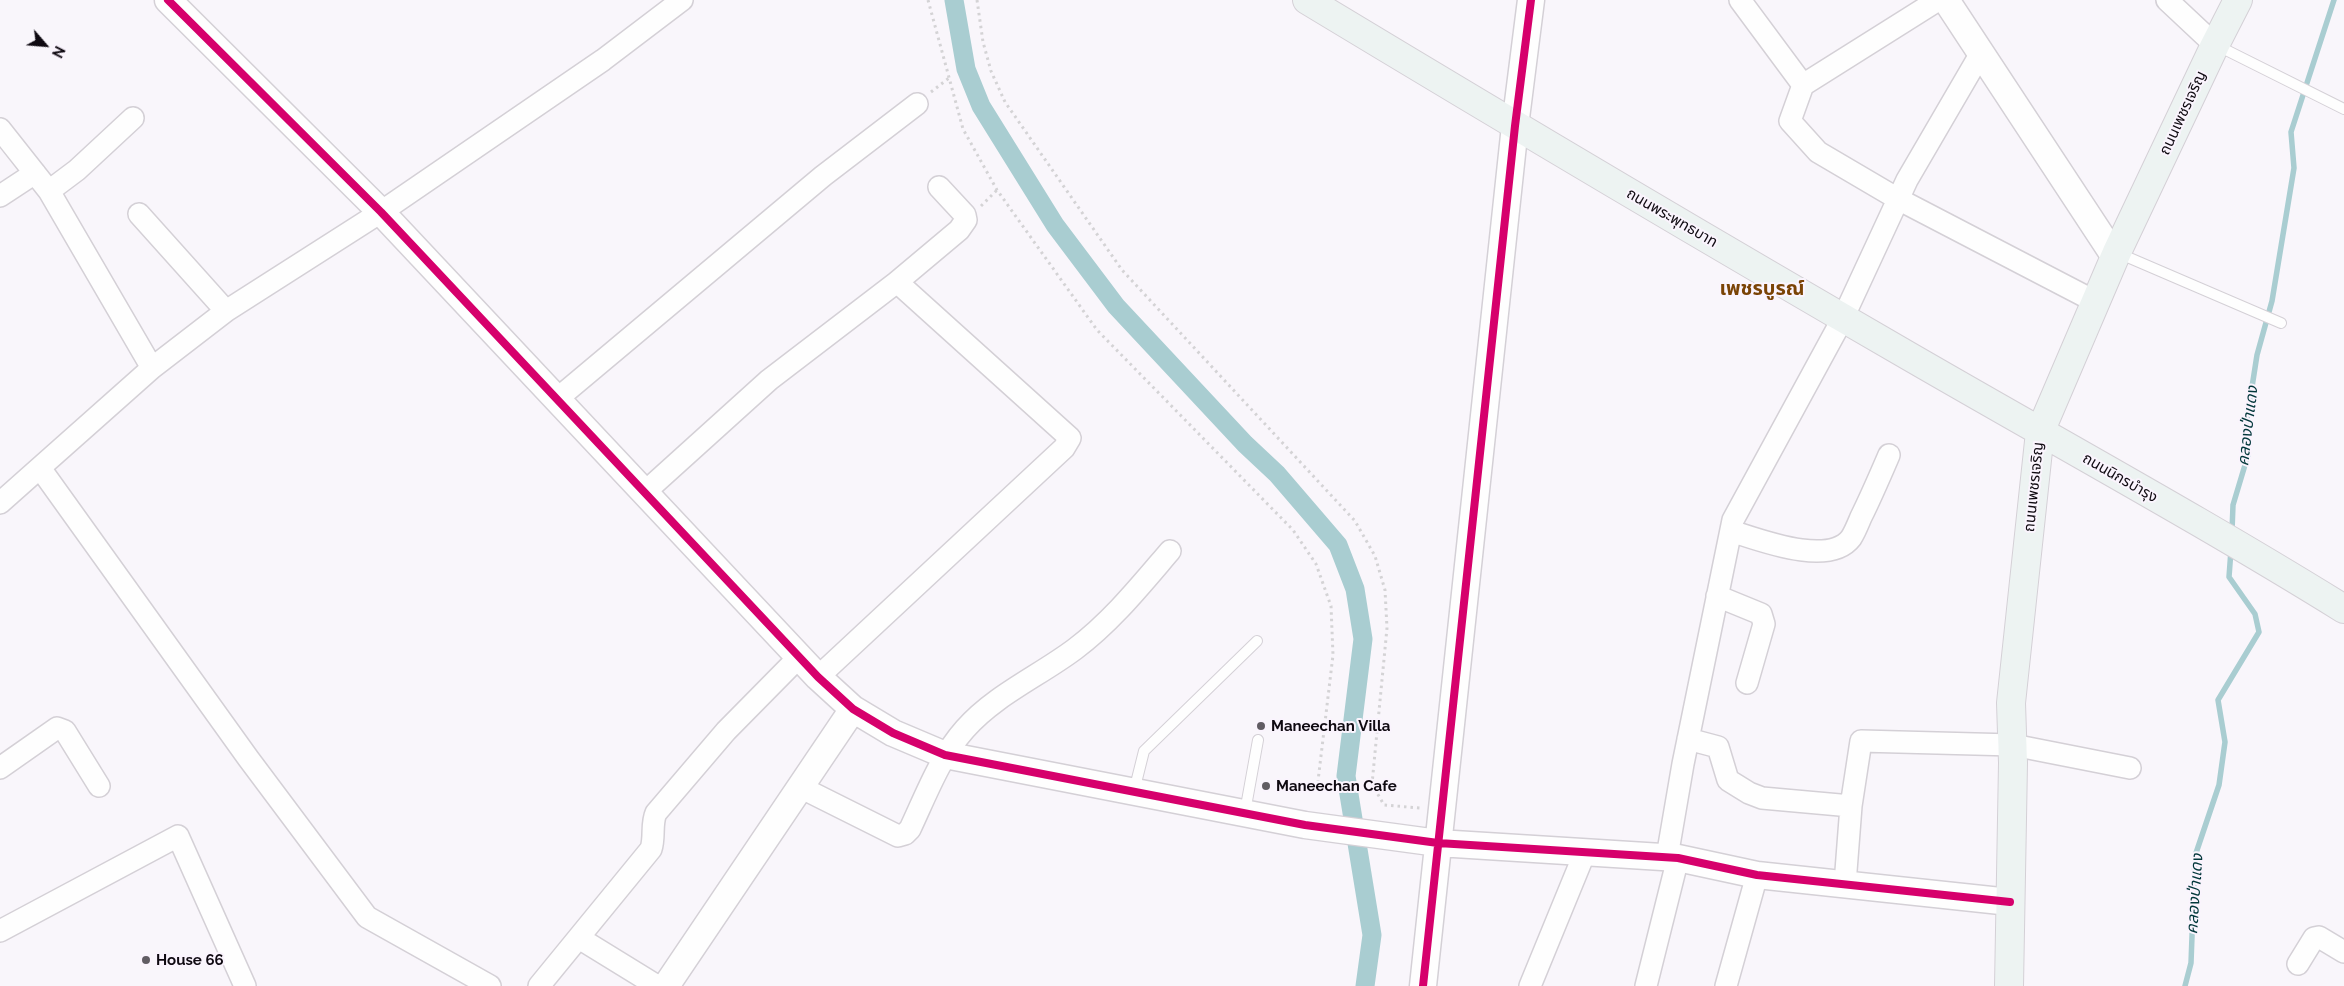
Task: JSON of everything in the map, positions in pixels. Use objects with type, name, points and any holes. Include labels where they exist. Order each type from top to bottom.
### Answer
[{"type":"main road","name":"ถนนพระพุทธบาท","points":[[1307,0],[1515,126],[2040,432]]},
{"type":"main road","name":"ถนนเพชรเจริญ","points":[[2009,986],[2013,745],[2011,703],[2040,432],[2116,255],[2238,0]]},
{"type":"main road","name":"ถนนนิกรบำรุง","points":[[2040,432],[2262,558],[2344,609]]},
{"type":"street","points":[[168,0],[381,212],[818,677],[852,709],[892,733],[946,755],[1305,825],[1438,843],[1673,858],[1756,876],[2010,902]]},
{"type":"street","points":[[0,503],[152,368],[226,311],[381,212],[603,60],[682,0]]},
{"type":"street","points":[[1423,986],[1515,126],[1531,0]]},
{"type":"street","points":[[1740,0],[1803,84]]},
{"type":"street","points":[[1938,0],[1803,84],[1790,121],[1818,152],[1898,199],[2096,302]]},
{"type":"street","points":[[1946,0],[2116,255]]},
{"type":"street","points":[[2167,0],[2215,45]]},
{"type":"street","points":[[1646,986],[1673,858],[1688,739],[1733,520],[1843,318],[1907,180],[1981,54]]},
{"type":"street","points":[[558,399],[823,176],[917,104]]},
{"type":"street","points":[[49,191],[77,170],[133,118]]},
{"type":"street","points":[[0,129],[49,191],[152,368]]},
{"type":"street","points":[[0,196],[34,173]]},
{"type":"street","points":[[645,492],[769,380],[897,282],[959,230],[966,220],[965,215],[939,187]]},
{"type":"street","points":[[139,214],[226,311]]},
{"type":"street","points":[[818,677],[1064,448],[1070,438],[897,282]]},
{"type":"street","points":[[1731,532],[1801,550],[1827,551],[1839,548],[1850,538],[1875,490],[1889,455]]},
{"type":"street","points":[[40,468],[248,758],[367,917],[490,986]]},
{"type":"street","points":[[800,787],[898,836],[905,834],[910,828],[946,755],[966,728],[1026,680],[1075,649],[1116,614],[1170,551]]},
{"type":"street","points":[[1717,596],[1761,614],[1764,624],[1747,683]]},
{"type":"street","points":[[539,986],[651,849],[653,842],[653,819],[656,813],[726,731],[799,657]]},
{"type":"street","points":[[666,986],[852,709]]},
{"type":"street","points":[[0,768],[57,728],[65,731],[99,786]]},
{"type":"street","points":[[1688,739],[1718,747],[1728,780],[1749,793],[1762,798],[1851,806]]},
{"type":"street","points":[[1845,884],[1851,806],[1861,741],[2013,745],[2130,768]]},
{"type":"street","points":[[0,932],[178,836],[245,986]]},
{"type":"street","points":[[1530,986],[1585,852]]},
{"type":"street","points":[[1726,986],[1756,876]]},
{"type":"street","points":[[2298,964],[2314,938],[2319,937],[2344,952]]},
{"type":"street","points":[[579,938],[657,986]]},
{"type":"lane","points":[[2215,45],[2344,109]]},
{"type":"lane","points":[[2116,255],[2280,322]]},
{"type":"lane","points":[[1134,792],[1144,751],[1256,641]]},
{"type":"lane","points":[[1244,813],[1258,740]]},
{"type":"path","points":[[928,0],[963,129],[997,190],[1097,330],[1293,530],[1316,564],[1331,606],[1333,656],[1318,781]]},
{"type":"path","points":[[977,0],[983,42],[991,71],[1005,102],[1122,270],[1355,521],[1375,556],[1385,600],[1387,628],[1372,784],[1384,805],[1442,810]]},
{"type":"waterway","points":[[954,0],[966,69],[981,106],[1055,225],[1116,306],[1245,444],[1277,474],[1338,545],[1355,589],[1363,639],[1346,776],[1372,935],[1365,986]]},
{"type":"waterway","name":"คลองป่าแดง","points":[[2232,531],[2233,505],[2248,455],[2245,432],[2257,355],[2272,301],[2294,168],[2291,132],[2334,0]]},
{"type":"waterway","name":"คลองป่าแดง","points":[[2185,986],[2191,963],[2195,856],[2219,785],[2225,742],[2218,700],[2259,632],[2255,614],[2229,577],[2231,550]]},
{"type":"cycle path","points":[[168,0],[381,212],[818,677],[853,709],[893,733],[945,755],[1305,825],[1438,843],[1678,858],[1757,875],[2010,902]]},
{"type":"cycle path","points":[[1423,986],[1515,126],[1531,0]]},
{"type":"place","name":"Maneechan Villa","points":[[1261,726]]},
{"type":"place","name":"Maneechan Cafe","points":[[1266,786]]},
{"type":"place","name":"House 66","points":[[146,960]]},
{"type":"district","name":"เพชรบูรณ์","points":[[1762,289]]}]
